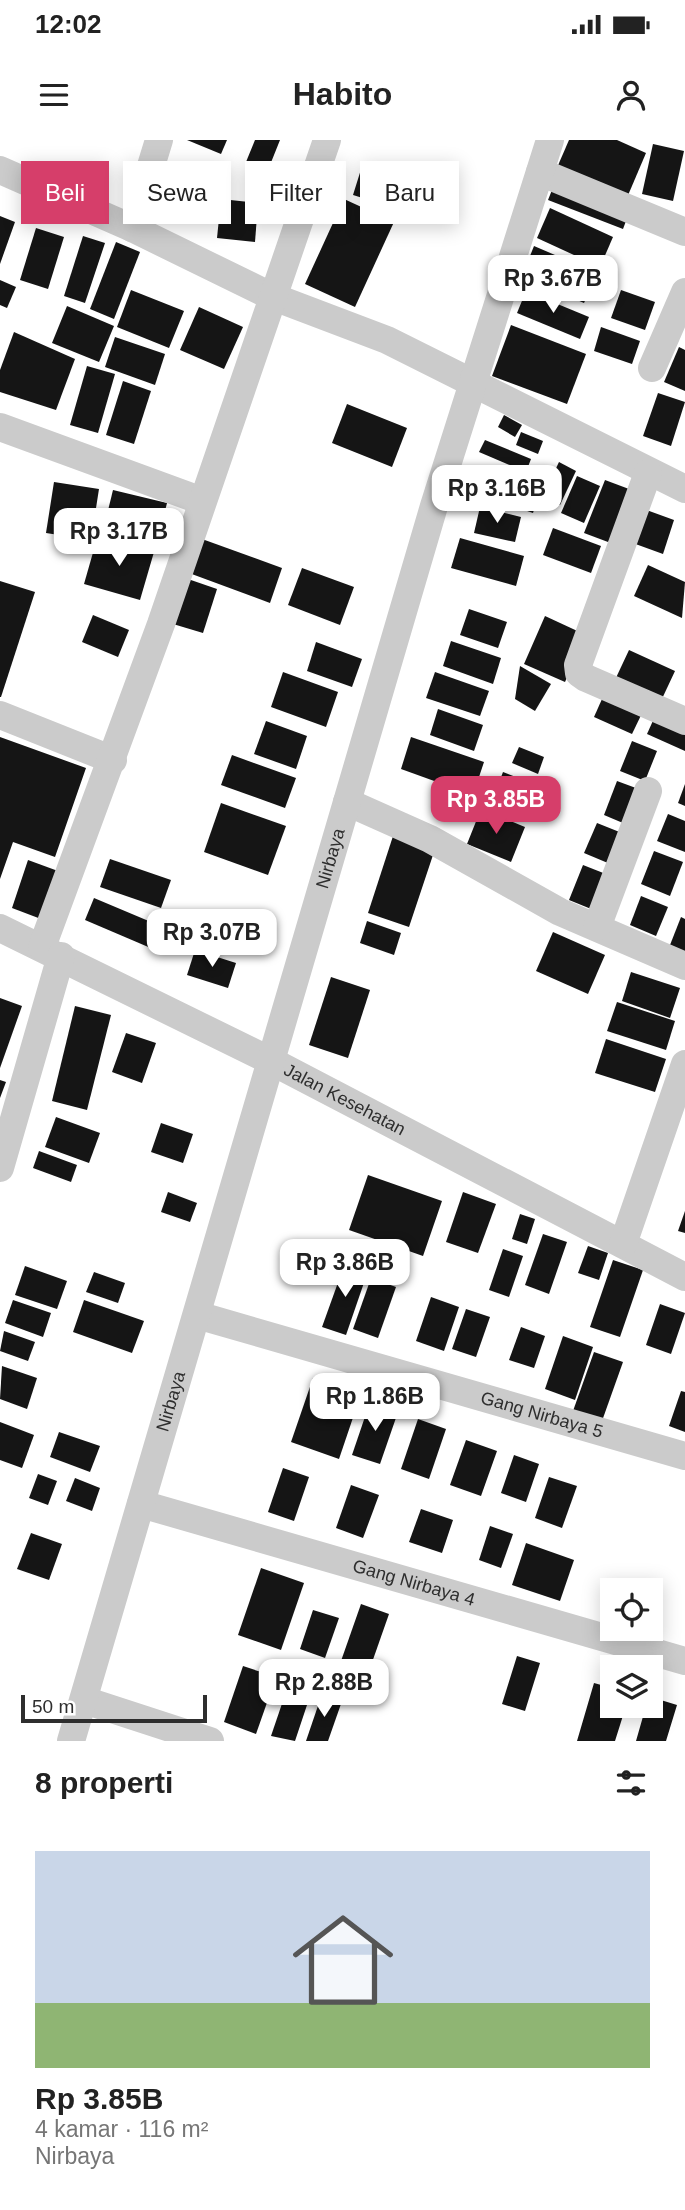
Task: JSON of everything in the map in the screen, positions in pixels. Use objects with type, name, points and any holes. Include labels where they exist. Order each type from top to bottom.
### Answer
[{"type":"street","points":[[132,228],[159,140]]},
{"type":"street","points":[[0,1168],[51,952],[113,760],[327,140]]},
{"type":"street","name":"Nirbaya","points":[[71,1741],[434,506],[550,140]]},
{"type":"street","points":[[0,170],[132,228],[271,296],[387,340],[648,473],[685,489]]},
{"type":"street","points":[[540,172],[685,232]]},
{"type":"street","points":[[652,368],[685,292]]},
{"type":"street","points":[[0,427],[202,501]]},
{"type":"street","points":[[648,473],[578,665],[579,673],[685,721]]},
{"type":"street","points":[[0,715],[113,760]]},
{"type":"street","points":[[597,927],[648,791]]},
{"type":"street","points":[[347,802],[430,839],[561,912],[685,966]]},
{"type":"street","name":"Jalan Kesehatan","points":[[0,928],[271,1061],[685,1277]]},
{"type":"street","points":[[623,1244],[685,1064]]},
{"type":"street","name":"Gang Nirbaya 5","points":[[197,1315],[685,1456]]},
{"type":"street","name":"Gang Nirbaya 4","points":[[141,1504],[685,1661]]},
{"type":"street","points":[[84,1700],[209,1741]]},
{"type":"building","points":[[187,140],[227,140],[221,154]]},
{"type":"building","points":[[255,140],[280,140],[272,161],[246,161]]},
{"type":"building","points":[[569,140],[617,140],[646,153],[626,200],[556,170]]},
{"type":"building","points":[[653,144],[684,151],[673,201],[642,194]]},
{"type":"building","points":[[360,173],[360,197],[353,195]]},
{"type":"building","points":[[554,185],[629,213],[623,229],[548,200]]},
{"type":"building","points":[[231,200],[245,202],[245,224],[256,224],[255,242],[217,238],[218,224],[231,224]]},
{"type":"building","points":[[346,200],[360,206],[360,224],[393,224],[355,307],[305,284],[333,224],[346,224]]},
{"type":"building","points":[[550,208],[613,237],[600,267],[537,238]]},
{"type":"building","points":[[0,216],[15,222],[0,264]]},
{"type":"building","points":[[36,228],[64,237],[48,289],[20,280]]},
{"type":"building","points":[[83,236],[105,243],[85,303],[64,296]]},
{"type":"building","points":[[116,242],[140,252],[114,319],[90,309]]},
{"type":"building","points":[[534,246],[597,273],[584,303],[522,276]]},
{"type":"building","points":[[0,280],[16,287],[7,308],[0,305]]},
{"type":"building","points":[[131,290],[184,311],[169,348],[117,327]]},
{"type":"building","points":[[621,290],[655,302],[645,330],[611,318]]},
{"type":"building","points":[[526,291],[589,317],[580,339],[517,313]]},
{"type":"building","points":[[67,306],[114,326],[99,362],[52,343]]},
{"type":"building","points":[[199,307],[243,327],[224,369],[180,350]]},
{"type":"building","points":[[511,325],[586,354],[567,404],[492,376]]},
{"type":"building","points":[[601,327],[640,341],[632,364],[594,351]]},
{"type":"building","points":[[14,332],[75,359],[56,410],[0,392],[0,370]]},
{"type":"building","points":[[115,337],[165,354],[155,385],[105,367]]},
{"type":"building","points":[[679,347],[685,350],[685,391],[664,382]]},
{"type":"building","points":[[87,366],[115,374],[98,433],[70,425]]},
{"type":"building","points":[[123,381],[151,391],[134,444],[106,435]]},
{"type":"building","points":[[658,393],[685,402],[671,446],[643,436]]},
{"type":"building","points":[[347,404],[407,428],[392,467],[332,443]]},
{"type":"building","points":[[504,415],[522,425],[515,437],[498,427]]},
{"type":"building","points":[[521,432],[543,441],[538,454],[516,445]]},
{"type":"building","points":[[485,440],[531,459],[526,472],[479,452]]},
{"type":"building","points":[[559,462],[576,471],[560,505],[542,497]]},
{"type":"building","points":[[500,465],[543,480],[533,513],[489,498]]},
{"type":"building","points":[[577,476],[600,486],[584,523],[561,513]]},
{"type":"building","points":[[605,480],[637,492],[616,545],[584,533]]},
{"type":"building","points":[[54,482],[99,489],[91,540],[46,533]]},
{"type":"building","points":[[113,490],[167,503],[157,544],[103,531]]},
{"type":"building","points":[[480,507],[521,517],[515,542],[474,533]]},
{"type":"building","points":[[641,508],[674,520],[663,554],[630,542]]},
{"type":"building","points":[[553,528],[601,546],[591,573],[543,555]]},
{"type":"building","points":[[98,535],[154,552],[140,600],[84,584]]},
{"type":"building","points":[[460,538],[524,556],[516,586],[451,568]]},
{"type":"building","points":[[202,539],[282,568],[270,603],[189,573]]},
{"type":"building","points":[[648,565],[685,582],[682,618],[634,596]]},
{"type":"building","points":[[302,568],[354,587],[340,625],[288,605]]},
{"type":"building","points":[[188,579],[217,589],[203,633],[173,624]]},
{"type":"building","points":[[0,581],[35,592],[1,697],[0,697]]},
{"type":"building","points":[[469,609],[507,622],[498,648],[460,635]]},
{"type":"building","points":[[93,615],[129,630],[118,657],[82,642]]},
{"type":"building","points":[[545,616],[586,635],[565,682],[524,664]]},
{"type":"building","points":[[451,641],[501,658],[493,684],[443,666]]},
{"type":"building","points":[[316,642],[362,659],[352,687],[307,671]]},
{"type":"building","points":[[629,650],[675,671],[660,703],[614,682]]},
{"type":"building","points":[[520,666],[551,684],[535,711],[515,699]]},
{"type":"building","points":[[283,672],[338,692],[326,727],[271,707]]},
{"type":"building","points":[[435,672],[489,691],[480,716],[426,698]]},
{"type":"building","points":[[606,690],[645,707],[632,734],[594,717]]},
{"type":"building","points":[[438,709],[483,725],[474,751],[430,735]]},
{"type":"building","points":[[656,714],[685,727],[685,751],[647,734]]},
{"type":"building","points":[[266,721],[307,736],[296,769],[254,754]]},
{"type":"building","points":[[0,737],[86,768],[55,857],[13,842],[0,879]]},
{"type":"building","points":[[411,737],[484,762],[473,795],[401,769]]},
{"type":"building","points":[[632,741],[657,751],[645,781],[620,771]]},
{"type":"building","points":[[519,747],[544,757],[538,774],[512,763]]},
{"type":"building","points":[[232,755],[296,778],[285,808],[221,785]]},
{"type":"building","points":[[503,772],[534,784],[523,810],[493,798]]},
{"type":"building","points":[[617,781],[644,791],[630,826],[604,815]]},
{"type":"building","points":[[685,784],[685,806],[678,803]]},
{"type":"building","points":[[221,803],[286,826],[268,875],[204,852]]},
{"type":"building","points":[[481,809],[525,827],[511,862],[467,844]]},
{"type":"building","points":[[668,814],[685,821],[685,852],[657,841]]},
{"type":"building","points":[[597,823],[627,835],[615,866],[584,853]]},
{"type":"building","points":[[394,833],[436,846],[409,927],[368,913]]},
{"type":"building","points":[[654,851],[683,862],[670,896],[641,884]]},
{"type":"building","points":[[110,859],[171,880],[161,908],[100,887]]},
{"type":"building","points":[[28,860],[58,871],[41,919],[12,908]]},
{"type":"building","points":[[583,865],[616,878],[601,913],[569,900]]},
{"type":"building","points":[[641,896],[668,907],[656,936],[630,925]]},
{"type":"building","points":[[94,898],[170,930],[160,952],[85,920]]},
{"type":"building","points":[[681,917],[685,919],[685,952],[670,945]]},
{"type":"building","points":[[367,921],[401,933],[394,955],[360,943]]},
{"type":"building","points":[[553,932],[605,955],[588,994],[536,971]]},
{"type":"building","points":[[195,950],[236,963],[228,988],[187,975]]},
{"type":"building","points":[[631,972],[680,988],[670,1018],[622,1001]]},
{"type":"building","points":[[331,977],[370,990],[348,1058],[309,1045]]},
{"type":"building","points":[[0,998],[22,1006],[0,1068]]},
{"type":"building","points":[[617,1002],[675,1021],[666,1050],[607,1031]]},
{"type":"building","points":[[75,1006],[111,1015],[87,1110],[52,1101]]},
{"type":"building","points":[[126,1033],[156,1043],[142,1083],[112,1072]]},
{"type":"building","points":[[606,1039],[666,1059],[655,1092],[595,1073]]},
{"type":"building","points":[[0,1080],[6,1082],[0,1098]]},
{"type":"building","points":[[56,1117],[100,1133],[89,1163],[45,1147]]},
{"type":"building","points":[[161,1123],[193,1134],[183,1163],[151,1152]]},
{"type":"building","points":[[39,1151],[77,1165],[71,1182],[33,1168]]},
{"type":"building","points":[[368,1175],[442,1201],[423,1256],[349,1230]]},
{"type":"building","points":[[168,1192],[197,1203],[190,1222],[161,1212]]},
{"type":"building","points":[[463,1192],[496,1204],[478,1253],[446,1242]]},
{"type":"building","points":[[685,1211],[685,1233],[678,1231]]},
{"type":"building","points":[[520,1214],[535,1219],[527,1244],[512,1239]]},
{"type":"building","points":[[543,1234],[567,1242],[549,1294],[525,1285]]},
{"type":"building","points":[[588,1246],[608,1253],[599,1280],[578,1273]]},
{"type":"building","points":[[503,1249],[523,1256],[509,1297],[489,1290]]},
{"type":"building","points":[[613,1260],[643,1270],[620,1337],[590,1327]]},
{"type":"building","points":[[345,1263],[368,1271],[346,1335],[322,1327]]},
{"type":"building","points":[[25,1266],[67,1281],[57,1309],[15,1295]]},
{"type":"building","points":[[94,1272],[125,1283],[118,1303],[86,1292]]},
{"type":"building","points":[[371,1278],[396,1287],[378,1338],[353,1329]]},
{"type":"building","points":[[431,1297],[459,1307],[444,1351],[416,1341]]},
{"type":"building","points":[[13,1300],[51,1313],[43,1337],[5,1323]]},
{"type":"building","points":[[84,1300],[144,1321],[132,1353],[73,1332]]},
{"type":"building","points":[[660,1304],[685,1313],[671,1354],[646,1345]]},
{"type":"building","points":[[466,1309],[490,1317],[476,1357],[452,1349]]},
{"type":"building","points":[[521,1327],[545,1336],[534,1368],[509,1360]]},
{"type":"building","points":[[4,1331],[35,1342],[28,1361],[0,1351]]},
{"type":"building","points":[[563,1336],[593,1347],[575,1400],[545,1389]]},
{"type":"building","points":[[594,1352],[623,1362],[602,1421],[573,1411]]},
{"type":"building","points":[[2,1366],[37,1378],[27,1409],[0,1399]]},
{"type":"building","points":[[313,1378],[361,1394],[339,1459],[291,1442]]},
{"type":"building","points":[[681,1391],[685,1392],[685,1432],[669,1426]]},
{"type":"building","points":[[370,1402],[398,1412],[380,1464],[352,1455]]},
{"type":"building","points":[[418,1419],[446,1429],[429,1479],[401,1469]]},
{"type":"building","points":[[0,1422],[34,1435],[22,1468],[0,1460]]},
{"type":"building","points":[[59,1432],[100,1446],[90,1472],[50,1457]]},
{"type":"building","points":[[466,1440],[497,1451],[481,1496],[450,1485]]},
{"type":"building","points":[[514,1455],[539,1464],[526,1502],[501,1493]]},
{"type":"building","points":[[283,1468],[309,1477],[294,1521],[268,1512]]},
{"type":"building","points":[[38,1474],[57,1481],[48,1505],[29,1498]]},
{"type":"building","points":[[549,1477],[577,1486],[562,1528],[535,1518]]},
{"type":"building","points":[[75,1478],[100,1488],[92,1511],[66,1501]]},
{"type":"building","points":[[351,1485],[379,1495],[363,1538],[336,1528]]},
{"type":"building","points":[[421,1509],[453,1520],[442,1553],[409,1542]]},
{"type":"building","points":[[490,1526],[513,1534],[501,1568],[479,1560]]},
{"type":"building","points":[[31,1533],[62,1544],[49,1580],[17,1569]]},
{"type":"building","points":[[526,1543],[574,1560],[560,1601],[512,1585]]},
{"type":"building","points":[[261,1568],[304,1583],[281,1650],[238,1635]]},
{"type":"building","points":[[361,1604],[389,1614],[369,1671],[341,1661]]},
{"type":"building","points":[[313,1610],[339,1618],[325,1658],[300,1649]]},
{"type":"building","points":[[517,1656],[540,1663],[525,1711],[502,1704]]},
{"type":"building","points":[[243,1666],[276,1677],[256,1734],[224,1722]]},
{"type":"building","points":[[289,1683],[312,1690],[295,1741],[271,1736]]},
{"type":"building","points":[[594,1683],[600,1685],[600,1718],[622,1718],[615,1741],[577,1741]]},
{"type":"building","points":[[322,1694],[342,1701],[328,1741],[306,1741]]},
{"type":"building","points":[[663,1701],[677,1705],[666,1741],[636,1741],[643,1718],[663,1718]]}]
